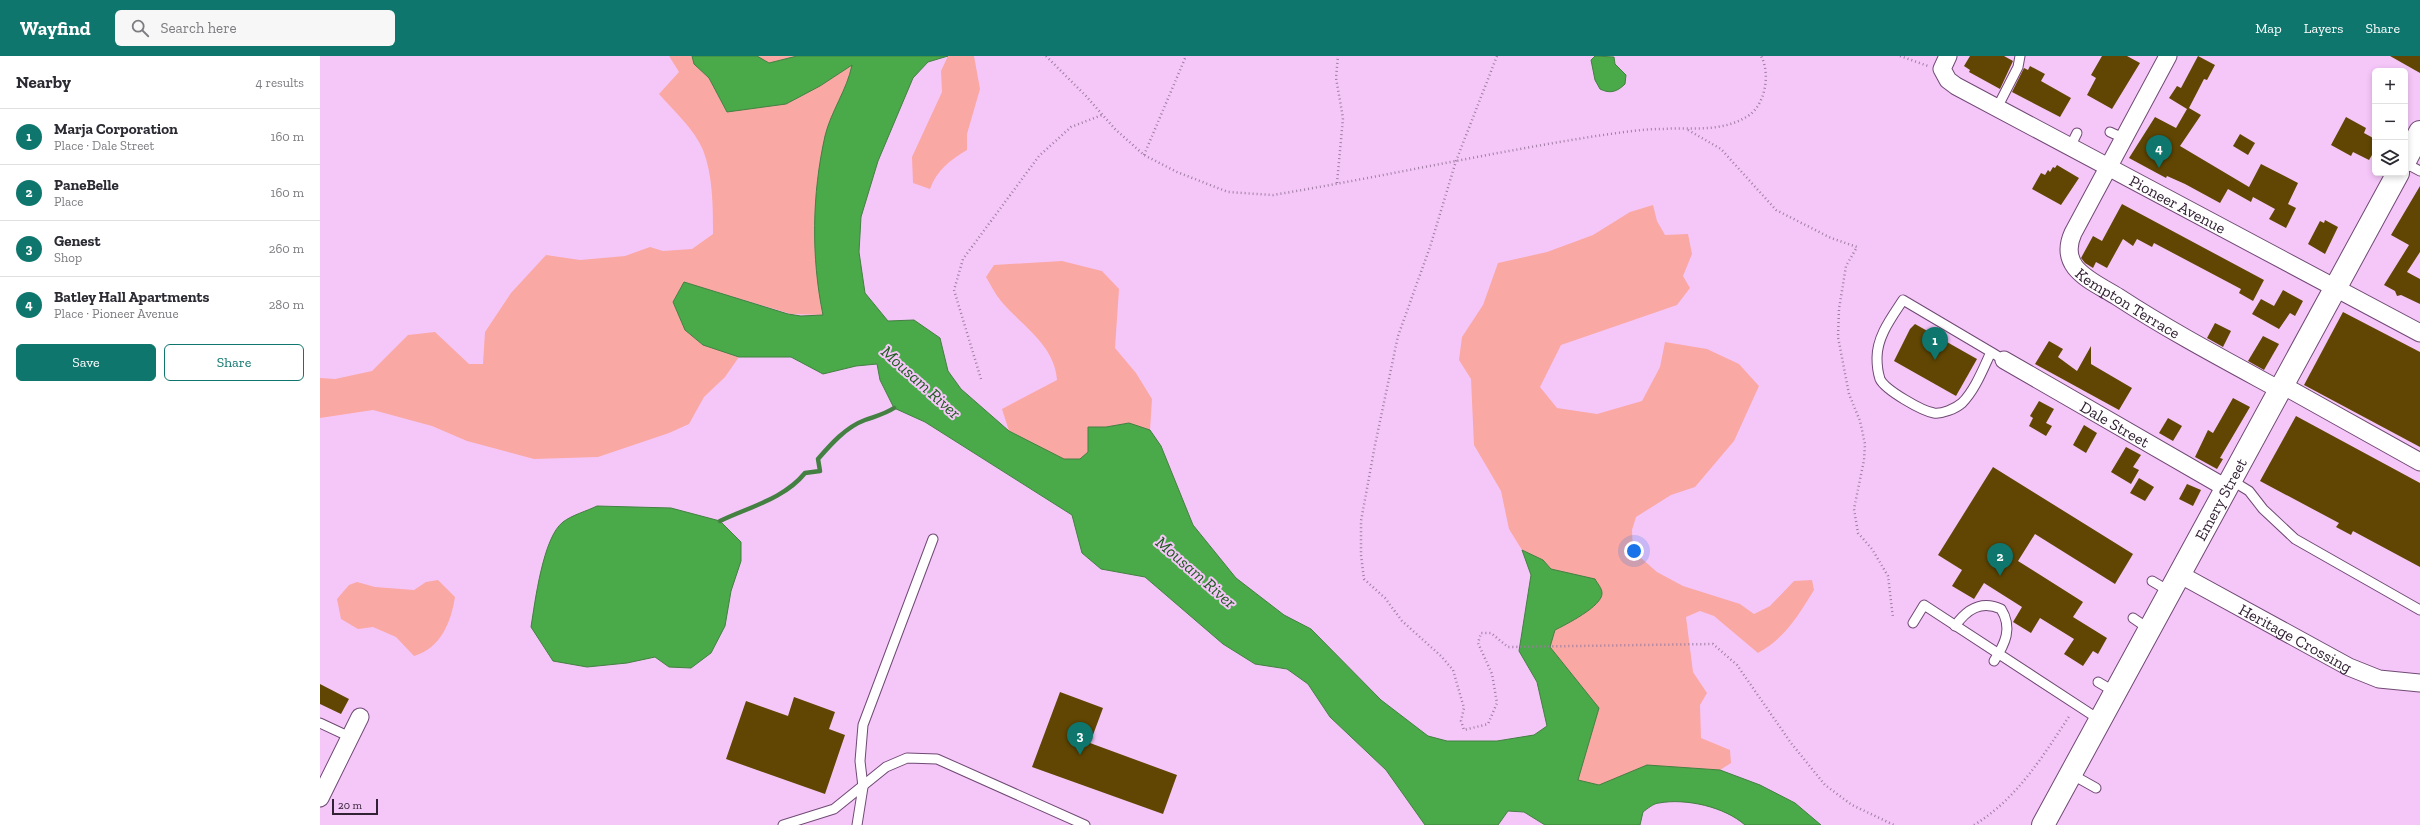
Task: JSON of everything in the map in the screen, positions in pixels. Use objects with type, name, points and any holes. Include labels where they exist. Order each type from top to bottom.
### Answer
[{"type":"street","name":"Kempton Terrace","points":[[2168,56],[2116,135],[2107,167],[2070,240],[2069,254],[2076,268],[2159,324],[2420,462]]},
{"type":"street","name":"Pioneer Avenue","points":[[1945,63],[1948,80],[1956,86],[1997,108],[2074,140],[2107,167],[2420,333]]},
{"type":"street","points":[[2408,156],[2420,132]]},
{"type":"street","name":"Emery Street","points":[[2043,825],[2100,720],[2107,687],[2141,623],[2228,484],[2336,289],[2396,176]]},
{"type":"street","name":"Dale Street","points":[[1998,356],[2228,484]]},
{"type":"street","name":"Heritage Crossing","points":[[2167,582],[2349,667],[2379,679],[2420,683]]},
{"type":"street","points":[[320,798],[360,717]]},
{"type":"lane","points":[[1997,108],[2018,67],[2020,56]]},
{"type":"lane","points":[[2408,164],[2420,171]]},
{"type":"lane","points":[[1903,300],[1998,356],[1962,402],[1941,413],[1933,413],[1894,392],[1880,379],[1878,367],[1879,346],[1884,331],[1903,300]]},
{"type":"lane","points":[[2228,484],[2249,491],[2263,509],[2295,539],[2420,610]]},
{"type":"lane","points":[[857,825],[863,787],[860,761],[863,725],[933,539]]},
{"type":"lane","points":[[1956,626],[1970,609],[1986,604],[2001,609],[2008,627],[2007,637],[1996,657]]},
{"type":"lane","points":[[1913,623],[1924,605],[1956,626],[1996,657],[2076,704],[2100,720]]},
{"type":"lane","points":[[320,723],[350,737]]},
{"type":"lane","points":[[783,825],[834,809],[886,767],[907,758],[937,759],[1071,822],[1085,825]]},
{"type":"lane","points":[[2071,774],[2096,788]]},
{"type":"path","points":[[1046,56],[1086,96],[1102,115],[1144,155],[1200,182],[1236,193],[1273,195],[1597,136],[1663,128],[1688,130],[1714,128],[1730,124],[1748,116],[1756,108],[1764,90],[1766,76],[1760,56]]},
{"type":"path","points":[[1144,155],[1186,56]]},
{"type":"path","points":[[1336,183],[1343,118],[1336,78],[1338,56]]},
{"type":"path","points":[[1497,56],[1456,161],[1430,247],[1398,336],[1361,521],[1361,555],[1364,579],[1385,598],[1402,621],[1422,637],[1453,670],[1464,708],[1461,720],[1464,730],[1488,724],[1497,703],[1492,674],[1478,643],[1481,634],[1491,633],[1508,647],[1713,644],[1737,665],[1790,743],[1825,785],[1852,805],[1894,825]]},
{"type":"path","points":[[1900,56],[1945,63]]},
{"type":"path","points":[[981,379],[954,290],[963,259],[1039,156],[1071,127],[1102,115]]},
{"type":"path","points":[[1688,130],[1721,149],[1776,210],[1831,238],[1857,247],[1846,266],[1839,309],[1838,337],[1849,394],[1860,421],[1865,444],[1864,460],[1854,509],[1858,533],[1872,549],[1888,576],[1893,618]]},
{"type":"path","points":[[1974,825],[1988,816],[2007,799],[2037,764],[2076,704]]},
{"type":"shaded area","points":[[669,56],[692,56],[694,64],[709,78],[727,112],[820,86],[852,65],[849,80],[825,136],[820,302],[823,315],[791,314],[684,282],[673,302],[685,330],[703,345],[739,357],[725,377],[704,397],[689,424],[669,433],[598,457],[534,459],[467,441],[432,426],[373,410],[320,418],[320,378],[335,379],[372,371],[408,335],[435,332],[469,364],[483,364],[485,332],[511,293],[546,255],[580,260],[625,256],[650,247],[663,251],[692,249],[713,234],[711,180],[703,150],[689,128],[659,94],[679,72]]},
{"type":"shaded area","points":[[757,56],[797,56],[769,63]]},
{"type":"shaded area","points":[[948,56],[974,56],[980,89],[967,134],[967,150],[940,171],[930,189],[913,183],[912,157],[942,92],[941,71]]},
{"type":"shaded area","points":[[1653,205],[1657,221],[1665,235],[1688,234],[1692,254],[1683,276],[1690,288],[1677,305],[1561,345],[1540,387],[1557,408],[1597,414],[1642,401],[1660,367],[1665,342],[1707,349],[1739,364],[1759,386],[1734,441],[1695,487],[1671,495],[1636,517],[1632,530],[1633,551],[1657,572],[1683,586],[1740,604],[1754,614],[1770,606],[1794,581],[1812,580],[1814,590],[1790,626],[1768,647],[1758,653],[1714,616],[1700,611],[1686,617],[1693,672],[1707,693],[1700,705],[1701,738],[1730,750],[1731,763],[1720,770],[1647,766],[1599,785],[1578,780],[1599,708],[1550,647],[1555,630],[1585,613],[1595,579],[1551,569],[1543,560],[1522,550],[1509,529],[1501,491],[1474,445],[1471,379],[1459,360],[1462,337],[1483,305],[1498,263],[1547,252],[1593,235],[1630,212]]},
{"type":"shaded area","points":[[1062,261],[1102,271],[1119,289],[1115,348],[1136,373],[1152,399],[1150,430],[1129,423],[1106,427],[1088,427],[1088,452],[1080,460],[1064,459],[1009,431],[1002,409],[1057,380],[1055,368],[1044,346],[1001,301],[986,277],[994,265]]},
{"type":"shaded area","points":[[438,580],[455,597],[451,616],[438,640],[431,647],[414,656],[396,637],[373,627],[358,629],[341,619],[337,599],[349,585],[357,582],[375,587],[414,590],[426,582]]},
{"type":"water","name":"Mousam River","points":[[692,56],[757,56],[769,63],[797,56],[948,56],[928,62],[913,78],[878,161],[861,217],[859,252],[865,293],[888,321],[914,320],[940,338],[948,371],[961,389],[1009,431],[1064,459],[1080,459],[1088,452],[1088,427],[1106,427],[1129,423],[1150,430],[1161,446],[1193,525],[1236,578],[1284,615],[1311,629],[1381,700],[1428,736],[1447,741],[1497,741],[1534,735],[1547,726],[1537,682],[1519,651],[1531,575],[1522,550],[1543,560],[1551,569],[1595,579],[1602,591],[1601,598],[1590,609],[1575,620],[1555,630],[1550,647],[1599,708],[1578,780],[1599,785],[1647,765],[1720,770],[1760,785],[1795,803],[1821,825],[1745,825],[1727,813],[1705,805],[1670,802],[1657,803],[1643,812],[1640,825],[1545,825],[1524,812],[1508,811],[1498,825],[1425,825],[1386,770],[1330,717],[1308,684],[1287,669],[1255,664],[1223,644],[1145,577],[1101,569],[1082,553],[1072,515],[925,422],[894,408],[880,380],[877,364],[856,366],[823,374],[791,357],[739,357],[703,345],[685,330],[673,302],[684,282],[788,314],[801,316],[823,315],[816,271],[815,203],[825,136],[831,118],[847,83],[852,65],[820,86],[786,104],[727,112],[709,78],[694,64]]},
{"type":"water","points":[[1595,56],[1614,57],[1615,64],[1626,75],[1625,84],[1619,89],[1610,92],[1600,89],[1595,80],[1591,60]]},
{"type":"water","points":[[597,506],[671,508],[720,521],[741,542],[741,561],[731,591],[725,626],[711,653],[691,668],[669,667],[655,657],[627,663],[587,667],[553,661],[531,627],[545,555],[556,530],[563,522],[575,515]]},
{"type":"building","points":[[1970,56],[2004,56],[2013,61],[2000,89],[1969,72],[1970,70],[1964,66]]},
{"type":"building","points":[[2102,56],[2127,56],[2140,63],[2112,109],[2087,95],[2096,78],[2091,75]]},
{"type":"building","points":[[2198,56],[2215,65],[2207,80],[2204,79],[2189,108],[2201,115],[2180,146],[2249,187],[2261,164],[2298,183],[2288,204],[2296,208],[2286,228],[2269,219],[2275,209],[2253,197],[2251,202],[2228,189],[2220,203],[2185,184],[2167,176],[2166,178],[2129,158],[2155,117],[2176,128],[2187,109],[2169,98],[2177,86],[2181,88]]},
{"type":"building","points":[[2390,56],[2420,56],[2420,73]]},
{"type":"building","points":[[2030,66],[2045,74],[2041,81],[2071,98],[2060,117],[2012,92],[2024,68],[2028,70]]},
{"type":"building","points":[[2346,117],[2366,128],[2364,133],[2372,137],[2372,155],[2369,160],[2353,152],[2351,156],[2331,145]]},
{"type":"building","points":[[2240,134],[2255,143],[2248,155],[2233,146]]},
{"type":"building","points":[[2057,165],[2079,178],[2061,205],[2032,189],[2041,173],[2045,175],[2048,170],[2050,172],[2053,167],[2055,168]]},
{"type":"building","points":[[2420,186],[2420,252],[2407,272],[2420,279],[2420,304],[2401,295],[2397,296],[2395,291],[2384,285],[2409,245],[2391,235]]},
{"type":"building","points":[[2122,204],[2264,280],[2253,301],[2239,293],[2241,289],[2154,243],[2152,247],[2137,239],[2133,246],[2123,239],[2107,268],[2096,262],[2093,268],[2085,263],[2081,258],[2093,236],[2102,241]]},
{"type":"building","points":[[2325,220],[2338,227],[2325,254],[2308,244],[2320,221],[2324,223]]},
{"type":"building","points":[[2283,290],[2303,301],[2295,316],[2290,313],[2279,329],[2252,314],[2261,299],[2274,306]]},
{"type":"building","points":[[2343,312],[2420,352],[2420,447],[2304,385]]},
{"type":"building","points":[[2215,323],[2231,331],[2223,347],[2207,338]]},
{"type":"building","points":[[1915,324],[1977,359],[1956,396],[1894,361],[1910,329]]},
{"type":"building","points":[[2263,336],[2279,344],[2264,370],[2248,361]]},
{"type":"building","points":[[2049,341],[2063,349],[2058,357],[2077,371],[2091,346],[2091,364],[2132,388],[2119,410],[2035,364]]},
{"type":"building","points":[[2233,398],[2250,407],[2220,458],[2223,459],[2217,469],[2195,457],[2208,430],[2213,433]]},
{"type":"building","points":[[2039,401],[2054,409],[2046,423],[2052,426],[2046,436],[2029,426],[2033,418],[2030,416]]},
{"type":"building","points":[[2296,416],[2420,483],[2420,567],[2353,531],[2351,535],[2336,527],[2339,523],[2260,481]]},
{"type":"building","points":[[2168,418],[2182,426],[2173,441],[2159,433]]},
{"type":"building","points":[[2084,425],[2097,433],[2086,453],[2073,445]]},
{"type":"building","points":[[2126,447],[2141,455],[2133,467],[2139,470],[2131,484],[2111,472]]},
{"type":"building","points":[[1993,467],[2133,554],[2115,584],[2035,534],[2018,561],[2083,602],[2073,617],[2107,638],[2098,654],[2093,651],[2083,666],[2064,654],[2074,639],[2040,618],[2031,633],[2013,622],[2022,607],[1984,583],[1974,599],[1952,586],[1962,570],[1938,555]]},
{"type":"building","points":[[2139,478],[2154,487],[2145,501],[2130,493]]},
{"type":"building","points":[[2187,484],[2201,490],[2193,506],[2179,499]]},
{"type":"building","points":[[320,684],[349,699],[341,714],[320,704]]},
{"type":"building","points":[[1060,692],[1103,708],[1090,743],[1177,775],[1163,814],[1032,767]]},
{"type":"building","points":[[794,697],[835,712],[829,729],[845,735],[825,794],[726,759],[746,701],[788,716]]},
{"type":"waterway","points":[[720,521],[777,496],[797,482],[805,473],[820,471],[818,459],[839,436],[858,423],[894,408]]},
{"type":"place","name":"Batley Hall Apartments","points":[[2159,168]]},
{"type":"place","name":"Marja Corporation","points":[[1935,360]]},
{"type":"place","name":"PaneBelle","points":[[2000,576]]},
{"type":"place","name":"Genest","points":[[1080,755]]}]
